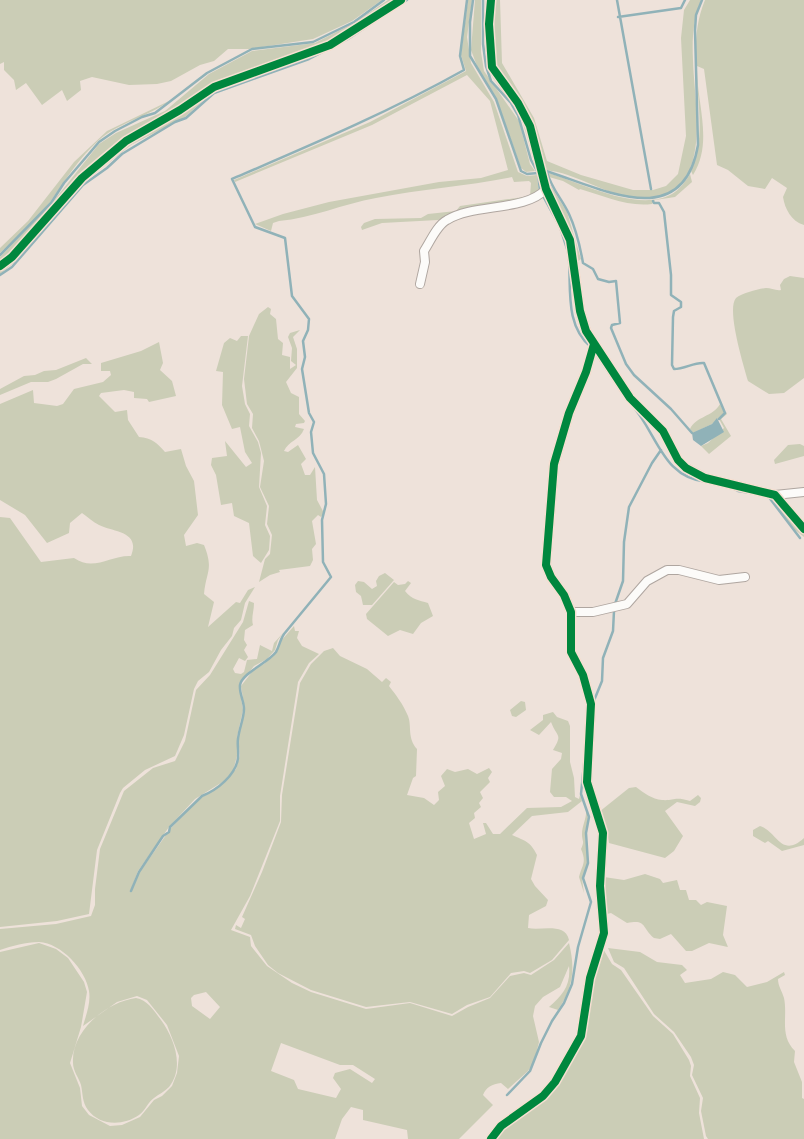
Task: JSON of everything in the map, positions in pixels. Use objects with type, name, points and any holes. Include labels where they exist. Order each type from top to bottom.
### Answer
[{"type":"street","points":[[0,266],[12,257],[82,178],[126,141],[180,110],[214,87],[330,45],[401,0]]},
{"type":"street","points":[[491,0],[489,24],[492,67],[518,103],[530,126],[546,189],[570,240],[580,311],[586,331],[594,344],[630,398],[663,431],[678,460],[686,468],[705,478],[775,495],[804,492]]},
{"type":"street","points":[[420,284],[425,262],[424,251],[446,220],[481,209],[535,198],[546,189]]},
{"type":"street","points":[[491,1139],[501,1126],[543,1096],[554,1082],[581,1036],[590,978],[604,933],[600,886],[603,832],[587,782],[591,704],[583,675],[571,652],[570,612],[564,595],[551,577],[546,565],[554,464],[569,413],[586,372],[594,344]]},
{"type":"street","points":[[775,495],[804,528]]},
{"type":"street","points":[[570,612],[593,612],[627,604],[647,581],[667,570],[679,570],[718,580],[745,577]]},
{"type":"green space","points":[[0,0],[382,0],[352,21],[313,39],[249,49],[228,49],[214,61],[200,65],[171,81],[157,84],[129,85],[92,77],[80,81],[81,90],[67,101],[62,90],[42,105],[26,83],[16,90],[14,80],[4,70],[4,62],[0,64]]},
{"type":"green space","points":[[388,0],[397,0],[330,43],[210,85],[126,140],[0,263],[0,257],[52,203],[99,144],[116,133],[165,111],[209,74],[252,51],[315,43],[354,23]]},
{"type":"green space","points":[[407,0],[344,41],[321,52],[213,92],[185,117],[131,145],[81,185],[16,261],[0,274],[0,269],[74,188],[120,148],[205,94],[312,54]]},
{"type":"green space","points":[[468,0],[472,0],[467,37],[471,63],[494,102],[518,172],[527,176],[537,175],[539,194],[438,220],[382,223],[362,230],[361,227],[364,223],[375,219],[421,218],[428,214],[456,211],[460,206],[530,196],[531,183],[529,181],[514,182],[512,177],[364,201],[303,217],[279,221],[273,223],[271,231],[255,224],[283,214],[329,202],[439,182],[481,178],[508,170],[490,101],[467,75],[372,125],[235,182],[234,180],[370,122],[466,71],[461,55]]},
{"type":"green space","points":[[475,0],[481,0],[481,52],[484,71],[519,121],[530,164],[535,171],[526,172],[521,168],[496,97],[477,66],[471,50]]},
{"type":"green space","points":[[486,0],[489,0],[488,60],[524,118],[543,188],[541,191],[538,173],[521,117],[488,71],[485,44]]},
{"type":"green space","points":[[493,0],[500,0],[502,63],[534,118],[547,161],[581,175],[633,190],[653,190],[666,186],[678,174],[686,136],[681,38],[684,10],[690,0],[701,0],[696,14],[693,37],[697,124],[696,146],[691,166],[681,183],[665,194],[642,198],[629,197],[605,190],[568,175],[544,170],[529,117],[494,65],[491,26]]},
{"type":"green space","points":[[705,0],[804,0],[804,225],[792,218],[785,206],[783,197],[787,188],[772,178],[765,189],[748,186],[728,170],[717,165],[704,69],[697,66],[703,136],[699,162],[693,175],[691,171],[697,152],[700,131],[696,66],[696,44],[698,22]]},
{"type":"green space","points":[[169,101],[99,140],[79,161],[40,215],[0,253],[0,248],[28,221],[74,162],[107,131]]},
{"type":"green space","points":[[548,173],[610,194],[643,200],[658,199],[672,194],[690,174],[692,182],[675,197],[655,200],[652,204],[643,205],[579,190],[563,181],[549,177]]},
{"type":"green space","points":[[546,178],[567,212],[581,259],[577,262],[571,230],[550,192]]},
{"type":"green space","points":[[790,276],[804,278],[804,378],[784,393],[769,394],[748,381],[734,325],[733,304],[736,298],[742,294],[766,288],[781,290],[780,285],[784,279]]},
{"type":"green space","points":[[268,307],[271,309],[270,314],[276,319],[278,339],[283,343],[282,355],[290,357],[290,369],[296,365],[291,361],[292,348],[288,337],[290,333],[300,330],[293,337],[297,349],[297,368],[286,382],[291,393],[299,397],[299,414],[305,421],[304,423],[296,424],[295,427],[304,429],[300,436],[288,445],[284,451],[288,452],[298,445],[306,459],[301,464],[305,475],[310,475],[315,467],[317,500],[324,513],[321,517],[318,515],[312,521],[316,544],[312,549],[313,560],[310,566],[279,570],[280,572],[270,575],[259,582],[265,559],[270,554],[272,535],[267,524],[269,506],[260,487],[264,461],[259,441],[252,428],[253,414],[247,404],[244,379],[249,336],[259,314]]},
{"type":"green space","points":[[241,336],[248,336],[242,386],[245,404],[250,414],[249,426],[258,442],[261,453],[259,487],[267,506],[265,525],[270,536],[269,550],[261,563],[253,556],[249,523],[234,516],[232,503],[221,505],[216,475],[211,465],[212,458],[227,456],[225,441],[246,467],[252,463],[245,452],[240,427],[232,429],[222,405],[223,372],[216,371],[224,343],[230,338],[237,341]]},
{"type":"green space","points":[[159,342],[163,363],[160,370],[172,381],[176,396],[149,402],[147,399],[134,398],[134,392],[124,390],[101,393],[99,396],[115,412],[127,410],[128,420],[139,437],[154,441],[165,452],[181,449],[186,466],[194,481],[198,515],[184,535],[186,546],[197,543],[204,545],[209,565],[204,594],[214,602],[208,627],[236,602],[240,603],[248,590],[255,587],[245,603],[241,620],[234,628],[232,636],[221,650],[209,672],[198,681],[194,689],[184,735],[175,756],[145,770],[123,788],[120,793],[97,850],[89,914],[57,921],[0,927],[0,517],[10,518],[41,562],[74,558],[81,562],[95,563],[123,556],[131,556],[133,548],[129,537],[99,525],[82,513],[70,523],[69,533],[47,543],[25,515],[0,500],[0,404],[33,390],[34,403],[57,406],[63,404],[74,389],[103,382],[111,375],[110,371],[101,371],[101,363],[141,351]]},
{"type":"green space","points":[[86,358],[92,364],[83,364],[48,382],[31,382],[0,395],[0,389],[24,376],[56,370]]},
{"type":"green space","points":[[720,404],[724,413],[712,424],[693,433],[690,429],[696,421],[713,412]]},
{"type":"green space","points":[[726,412],[727,414],[721,419],[731,436],[709,454],[701,446],[708,443],[724,428],[719,419]]},
{"type":"green space","points":[[800,444],[804,446],[804,456],[775,464],[774,460],[788,445]]},
{"type":"green space","points":[[769,496],[775,498],[804,532],[804,537],[790,526]]},
{"type":"green space","points":[[385,573],[394,580],[372,605],[363,605],[361,596],[356,592],[355,585],[358,581],[364,582],[372,589],[377,586],[376,581],[379,576]]},
{"type":"green space","points":[[408,581],[411,583],[405,591],[413,598],[428,603],[433,616],[421,623],[413,634],[400,630],[388,636],[367,619],[366,614],[394,582],[398,585],[405,584]]},
{"type":"green space","points":[[249,601],[254,603],[253,625],[245,630],[244,640],[247,645],[244,650],[248,657],[245,661],[239,658],[233,669],[235,673],[241,674],[244,672],[247,660],[257,659],[260,645],[272,651],[274,643],[283,633],[278,640],[275,650],[267,659],[254,666],[239,685],[243,710],[237,737],[237,756],[233,771],[224,781],[195,799],[169,827],[138,871],[130,892],[139,873],[171,828],[198,800],[225,782],[236,769],[240,755],[238,738],[245,710],[241,686],[255,668],[264,664],[277,651],[280,642],[294,626],[295,631],[299,631],[297,638],[302,646],[319,654],[309,663],[298,682],[280,796],[280,821],[250,896],[231,930],[250,937],[251,946],[267,966],[292,983],[311,992],[366,1009],[410,1003],[452,1016],[490,998],[510,976],[524,973],[531,975],[554,960],[569,943],[572,977],[567,993],[558,1010],[549,1007],[565,989],[569,979],[569,966],[560,987],[543,997],[535,1006],[533,1016],[539,1042],[534,1062],[528,1071],[508,1089],[501,1083],[492,1085],[484,1092],[483,1095],[493,1105],[459,1139],[408,1139],[407,1130],[363,1120],[363,1110],[351,1107],[342,1119],[335,1139],[0,1139],[0,952],[39,943],[56,949],[68,958],[84,982],[87,992],[81,1027],[70,1063],[80,1088],[82,1106],[89,1115],[110,1126],[122,1125],[140,1117],[154,1100],[162,1096],[172,1086],[177,1073],[179,1056],[167,1025],[147,1000],[137,996],[117,1002],[83,1026],[88,1009],[89,991],[87,983],[78,967],[64,952],[56,947],[39,942],[0,950],[0,929],[56,924],[91,916],[95,905],[100,849],[124,791],[153,768],[175,761],[185,741],[196,690],[210,675],[243,622]],"holes":[[[206,992],[220,1007],[210,1019],[192,1006],[191,998],[194,995]],[[281,1043],[340,1065],[353,1065],[375,1079],[372,1083],[350,1069],[335,1073],[333,1078],[341,1089],[336,1098],[298,1089],[294,1080],[271,1071]]]},
{"type":"green space","points":[[333,648],[340,656],[367,669],[382,682],[386,678],[391,682],[389,686],[406,712],[412,741],[417,749],[416,776],[413,778],[407,795],[424,798],[434,805],[439,800],[438,792],[445,786],[441,776],[447,769],[455,772],[468,769],[477,774],[489,768],[492,772],[488,778],[490,782],[480,792],[483,798],[479,803],[481,807],[474,813],[475,818],[469,823],[474,839],[486,834],[483,823],[486,823],[493,834],[500,834],[527,808],[561,807],[572,801],[566,797],[554,797],[550,792],[552,769],[561,759],[562,753],[553,750],[558,741],[558,736],[551,722],[539,735],[530,730],[543,720],[543,715],[553,712],[557,717],[568,721],[570,726],[570,762],[574,778],[575,797],[579,799],[580,795],[582,801],[568,812],[532,816],[512,835],[527,842],[537,855],[531,879],[548,900],[546,906],[529,915],[528,928],[558,929],[567,934],[569,940],[552,960],[530,973],[524,971],[511,973],[490,997],[467,1005],[452,1014],[410,1002],[366,1007],[311,990],[278,973],[268,965],[255,946],[251,935],[235,929],[236,925],[241,928],[245,919],[242,917],[281,822],[282,795],[300,683],[311,664],[324,651]]},
{"type":"green space","points":[[521,701],[525,702],[526,710],[516,717],[512,716],[510,710]]},
{"type":"green space","points":[[636,787],[658,799],[690,801],[698,795],[701,798],[700,802],[695,806],[677,802],[665,811],[683,836],[674,851],[665,858],[609,843],[606,826],[599,812],[629,788]]},
{"type":"green space","points":[[586,809],[588,818],[585,833],[588,863],[582,879],[584,893],[579,877],[584,861],[581,849]]},
{"type":"green space","points":[[760,826],[784,845],[796,844],[804,838],[804,845],[782,851],[768,841],[765,843],[753,836],[753,830]]},
{"type":"green space","points":[[645,874],[660,879],[663,883],[677,880],[680,890],[686,890],[689,900],[696,900],[701,905],[707,902],[727,906],[723,935],[728,947],[709,943],[692,951],[686,951],[671,934],[660,939],[654,938],[641,923],[627,923],[611,913],[607,914],[602,890],[604,877],[624,880]]},
{"type":"green space","points":[[602,947],[612,964],[621,970],[653,1016],[673,1034],[689,1060],[691,1066],[690,1076],[700,1098],[699,1113],[704,1139],[493,1139],[501,1128],[541,1100],[584,1033],[590,987]]},
{"type":"green space","points":[[608,948],[640,952],[657,962],[682,965],[687,970],[680,975],[685,983],[711,979],[723,972],[735,975],[747,987],[767,982],[784,972],[785,975],[778,979],[778,982],[784,998],[787,1039],[795,1051],[794,1062],[802,1082],[804,1139],[708,1139],[701,1111],[703,1098],[692,1075],[694,1065],[691,1057],[674,1032],[654,1014],[624,968],[614,962]]},
{"type":"green space","points":[[136,998],[150,1006],[170,1035],[177,1062],[174,1079],[169,1087],[152,1100],[133,1119],[112,1123],[105,1122],[93,1115],[85,1104],[81,1085],[73,1066],[74,1051],[84,1029],[92,1020],[113,1005]]},
{"type":"water","points":[[717,418],[724,432],[701,446],[693,440],[692,433],[712,424]]},
{"type":"waterway","points":[[0,255],[51,203],[64,183],[99,142],[115,131],[142,117],[155,113],[207,73],[252,49],[313,42],[354,22],[384,0]]},
{"type":"waterway","points":[[402,3],[407,0]]},
{"type":"waterway","points":[[131,891],[139,872],[163,836],[169,832],[170,827],[202,796],[214,790],[225,781],[234,770],[238,758],[238,739],[244,712],[240,688],[242,681],[245,676],[276,652],[284,634],[331,577],[323,562],[322,520],[326,504],[324,474],[313,453],[311,432],[314,422],[309,413],[302,369],[305,357],[303,341],[308,330],[309,319],[292,296],[285,238],[255,227],[232,179],[378,114],[464,70],[460,56],[467,0]]},
{"type":"waterway","points":[[473,0],[470,22],[470,56],[496,99],[521,171],[527,174],[538,173]]},
{"type":"waterway","points":[[483,0],[483,44],[486,66],[491,81],[511,103],[518,115],[531,160],[538,173],[540,191]]},
{"type":"waterway","points":[[617,0],[651,189]]},
{"type":"waterway","points":[[618,17],[681,8],[685,0]]},
{"type":"waterway","points":[[546,171],[614,194],[637,198],[658,197],[676,189],[689,172],[698,145],[695,30],[696,15],[702,0]]},
{"type":"waterway","points":[[0,275],[12,267],[83,185],[107,168],[122,154],[175,122],[186,118],[214,93],[309,59],[348,39],[381,17]]},
{"type":"waterway","points":[[547,172],[571,220],[578,238],[583,263],[593,269],[598,279],[609,282],[616,281],[620,323],[612,325],[611,328],[626,364],[634,375],[671,409],[692,433]]},
{"type":"waterway","points":[[543,196],[560,227],[568,252]]},
{"type":"waterway","points":[[653,201],[654,203],[659,203],[664,212],[671,275],[671,295],[681,302],[681,307],[674,311],[673,317],[672,365],[674,369],[704,363],[725,413],[719,419]]},
{"type":"waterway","points":[[569,260],[573,318],[577,329],[591,347]]},
{"type":"waterway","points":[[595,352],[627,400]]},
{"type":"waterway","points":[[631,404],[670,463],[692,479],[707,482]]},
{"type":"waterway","points":[[615,604],[623,581],[624,542],[629,507],[661,450]]},
{"type":"waterway","points":[[732,488],[738,491],[757,494]]},
{"type":"waterway","points":[[768,496],[800,538]]},
{"type":"waterway","points":[[593,703],[602,681],[603,658],[613,631],[614,611]]},
{"type":"waterway","points":[[507,1095],[530,1071],[541,1043],[564,1003],[572,984],[578,947],[591,902],[583,878],[588,863],[586,833],[589,817],[581,794],[586,744]]},
{"type":"cycle path","points":[[0,266],[12,257],[82,178],[126,141],[180,110],[214,87],[330,45],[401,0]]},
{"type":"cycle path","points":[[491,0],[489,24],[492,67],[518,103],[530,126],[546,189],[570,240],[580,311],[586,331],[630,398],[663,431],[678,460],[686,468],[705,478],[775,495],[804,529]]},
{"type":"cycle path","points":[[491,1139],[501,1126],[543,1096],[555,1082],[581,1036],[590,978],[604,933],[600,886],[603,833],[587,782],[591,704],[583,675],[571,652],[571,612],[564,595],[551,577],[546,565],[554,464],[569,413],[586,372],[594,344]]}]
